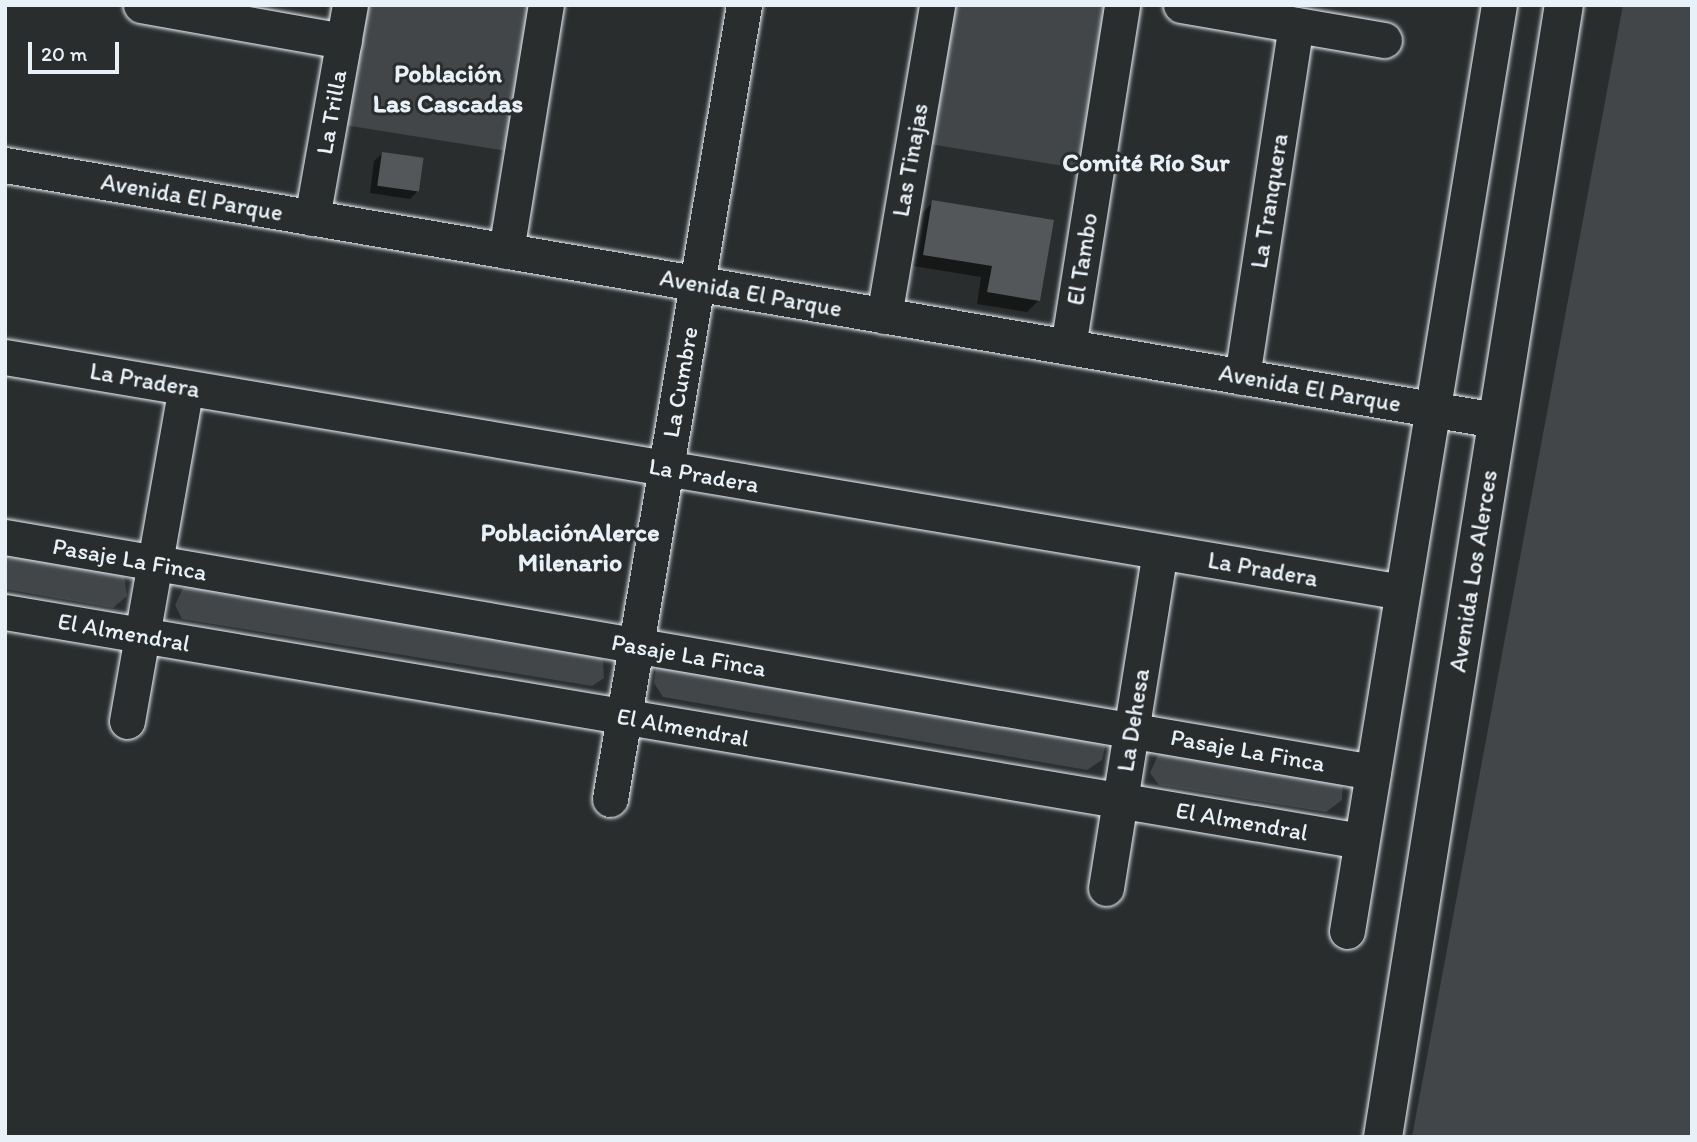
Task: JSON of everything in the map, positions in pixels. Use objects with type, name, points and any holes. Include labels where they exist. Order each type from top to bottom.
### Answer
[{"type":"main road","name":"Avenida Los Alerces","points":[[1383,1137],[1564,5]]},
{"type":"street","points":[[141,5],[344,41]]},
{"type":"street","name":"La Trilla","points":[[312,218],[350,5]]},
{"type":"street","points":[[506,251],[546,5]]},
{"type":"street","name":"La Cumbre","points":[[610,799],[744,5]]},
{"type":"street","name":"Las Tinajas","points":[[884,316],[937,5]]},
{"type":"street","name":"El Tambo","points":[[1068,347],[1122,5]]},
{"type":"street","points":[[1181,5],[1384,40]]},
{"type":"street","points":[[1347,930],[1499,5]]},
{"type":"street","name":"La Tranquera","points":[[1242,377],[1296,25]]},
{"type":"street","name":"Avenida El Parque","points":[[5,165],[1496,420]]},
{"type":"street","name":"La Pradera","points":[[5,357],[1402,592]]},
{"type":"street","points":[[127,721],[186,387]]},
{"type":"street","name":"Pasaje La Finca","points":[[5,537],[1373,772]]},
{"type":"street","name":"La Dehesa","points":[[1107,888],[1160,552]]},
{"type":"street","name":"El Almendral","points":[[5,612],[1362,841]]},
{"type":"shaded area","points":[[358,5],[537,5],[513,152],[338,124]]},
{"type":"shaded area","points":[[945,5],[1105,5],[1088,170],[923,143]]},
{"type":"shaded area","points":[[1623,5],[1692,5],[1692,1137],[1412,1137]]},
{"type":"shaded area","points":[[5,547],[123,567],[127,596],[113,608],[5,589]]},
{"type":"shaded area","points":[[188,578],[602,647],[604,678],[592,686],[182,619],[175,605]]},
{"type":"shaded area","points":[[669,657],[1098,732],[1105,747],[1102,760],[1087,770],[663,697],[654,683],[656,668]]},
{"type":"shaded area","points":[[1163,744],[1343,775],[1342,800],[1326,812],[1159,785],[1150,773]]},
{"type":"building","points":[[382,152],[424,158],[419,192],[377,186]]},
{"type":"building","points":[[932,200],[1054,220],[1040,301],[987,292],[992,266],[923,255]]},
{"type":"district","name":"Población Las Cascadas","points":[[448,88]]},
{"type":"district","name":"Comité Río Sur","points":[[1146,163]]},
{"type":"district","name":"PoblaciónAlerce Milenario","points":[[570,548]]}]
